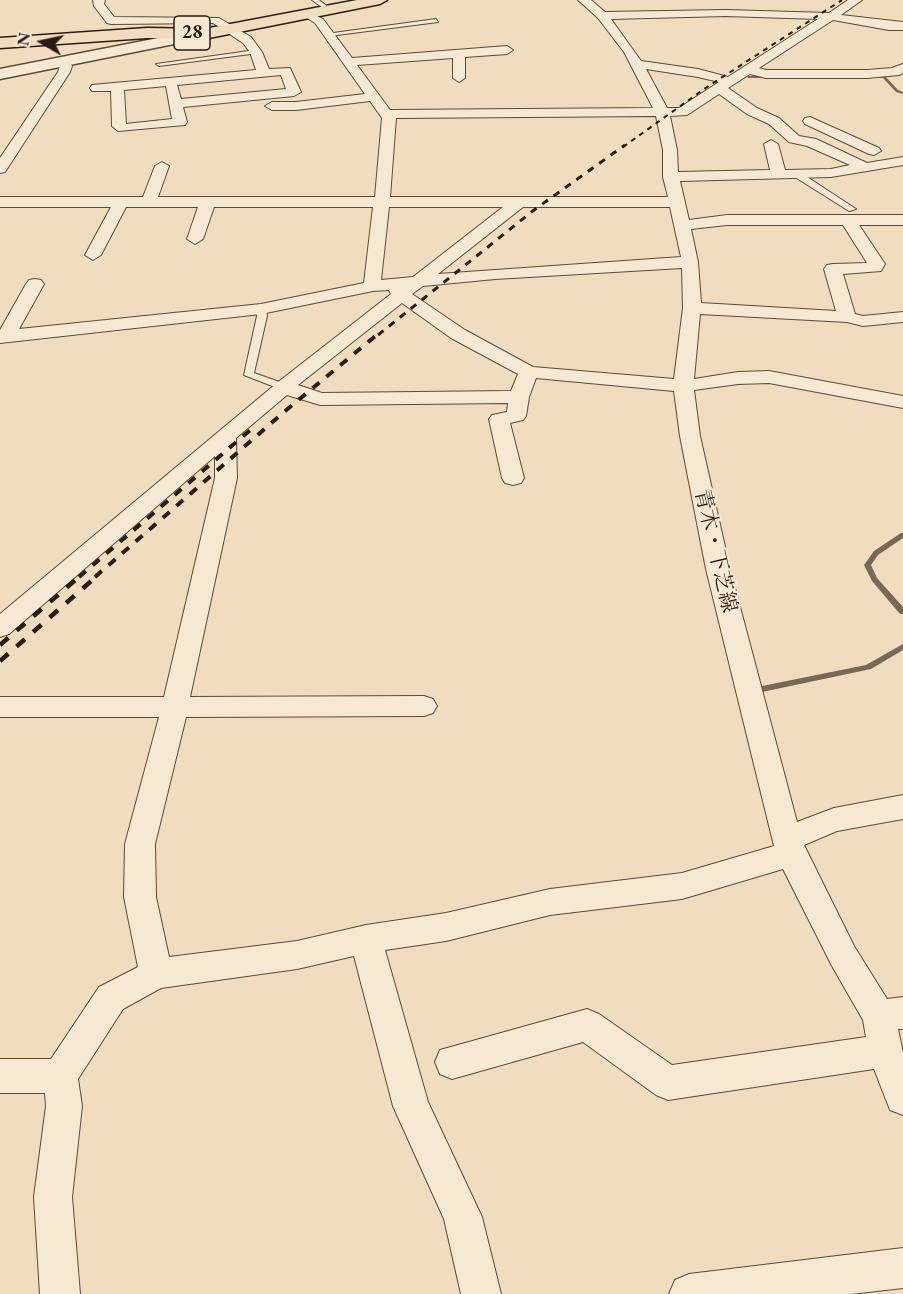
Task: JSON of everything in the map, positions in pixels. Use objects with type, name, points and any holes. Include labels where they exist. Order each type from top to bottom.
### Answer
[{"type":"main road","name":"28","points":[[0,44],[147,33],[204,34],[380,0]]},
{"type":"street","points":[[99,0],[98,4],[111,21],[215,20],[243,36],[256,52],[264,73]]},
{"type":"street","name":"青木・下芝線","points":[[584,0],[602,16],[638,64],[663,112],[670,150],[671,177],[690,262],[692,308],[683,386],[690,436],[718,568],[790,846],[843,956],[891,1015],[885,1051],[903,1098]]},
{"type":"street","points":[[712,0],[726,13]]},
{"type":"street","points":[[387,114],[682,112],[856,0]]},
{"type":"street","points":[[166,7],[176,20]]},
{"type":"street","points":[[602,16],[726,13],[828,16],[889,26],[903,26]]},
{"type":"street","points":[[307,14],[319,21],[389,118],[373,285]]},
{"type":"street","points":[[0,74],[204,34]]},
{"type":"street","points":[[412,70],[452,67],[507,50]]},
{"type":"street","points":[[0,169],[64,72],[66,66],[64,62]]},
{"type":"street","points":[[349,62],[452,67]]},
{"type":"street","points":[[638,64],[723,85],[729,93],[752,111],[774,121],[794,139],[811,142],[899,178]]},
{"type":"street","points":[[747,69],[766,74],[867,74],[894,72],[903,68]]},
{"type":"street","points":[[97,88],[286,71],[294,92],[176,104]]},
{"type":"street","points":[[117,86],[119,126],[123,128],[180,122],[171,81]]},
{"type":"street","points":[[269,105],[296,106],[373,97]]},
{"type":"street","points":[[774,121],[833,121]]},
{"type":"street","points":[[810,121],[899,161]]},
{"type":"street","points":[[771,144],[779,175]]},
{"type":"street","points":[[671,177],[798,175],[870,167],[899,161]]},
{"type":"street","points":[[149,202],[162,166]]},
{"type":"street","points":[[0,202],[676,202]]},
{"type":"street","points":[[93,255],[121,202]]},
{"type":"street","points":[[195,239],[208,202]]},
{"type":"street","points":[[0,628],[403,286],[519,202]]},
{"type":"street","points":[[683,225],[727,220],[850,215],[901,221]]},
{"type":"street","points":[[848,317],[833,269],[867,268],[875,267],[876,264],[850,215]]},
{"type":"street","points":[[2,337],[261,309],[373,285],[403,286],[484,275],[690,262]]},
{"type":"street","points":[[2,337],[35,284]]},
{"type":"street","points":[[403,286],[458,334],[530,372],[683,386],[738,378],[769,377],[903,402]]},
{"type":"street","points":[[692,308],[848,317],[863,321],[903,317]]},
{"type":"street","points":[[513,478],[500,419],[516,416],[519,397],[530,372]]},
{"type":"street","points":[[284,387],[320,399],[519,397]]},
{"type":"street","points":[[156,974],[140,897],[140,843],[175,705],[226,478],[226,437]]},
{"type":"street","points":[[0,707],[424,706]]},
{"type":"street","points":[[60,1294],[53,1197],[64,1106],[60,1076],[111,998],[156,974],[297,955],[366,939],[446,927],[550,902],[682,886],[790,846],[834,820],[903,807]]},
{"type":"street","points":[[366,939],[411,1106],[463,1217],[481,1294]]},
{"type":"street","points":[[452,1062],[588,1025],[668,1083],[885,1051]]},
{"type":"street","points":[[0,1076],[60,1076]]},
{"type":"street","points":[[689,1294],[903,1268]]},
{"type":"lane","points":[[315,0],[329,10]]},
{"type":"lane","points":[[329,34],[436,21]]},
{"type":"lane","points":[[159,64],[256,52]]},
{"type":"lane","points":[[798,175],[850,215]]},
{"type":"lane","points":[[261,309],[262,316],[249,375],[284,387]]},
{"type":"waterway","points":[[873,76],[884,77],[897,91],[903,93]]},
{"type":"waterway","points":[[748,77],[771,77]]},
{"type":"waterway","points":[[903,535],[876,553],[867,565],[874,579],[903,612]]},
{"type":"waterway","points":[[762,689],[868,667],[903,647]]},
{"type":"railway","points":[[623,147],[707,87],[842,0]]},
{"type":"railway","points":[[378,335],[534,210],[625,145]]},
{"type":"railway","points":[[95,577],[284,412],[379,333]]},
{"type":"railway","points":[[79,577],[255,426]]},
{"type":"railway","points":[[0,645],[80,576]]},
{"type":"railway","points":[[0,661],[97,576]]}]
